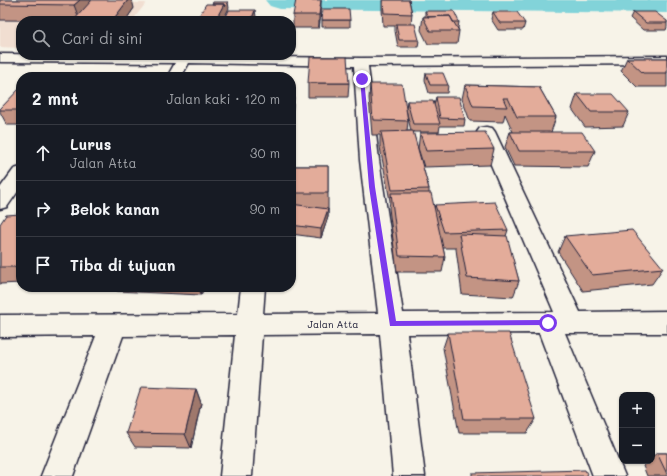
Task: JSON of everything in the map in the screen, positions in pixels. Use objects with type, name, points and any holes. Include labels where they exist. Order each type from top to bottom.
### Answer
[{"type":"street","points":[[0,58],[16,58]]},
{"type":"street","points":[[63,60],[98,66],[173,60]]},
{"type":"street","points":[[177,72],[184,60]]},
{"type":"street","points":[[244,60],[361,62],[667,60]]},
{"type":"street","points":[[361,62],[362,98],[372,187],[393,324],[409,476]]},
{"type":"street","points":[[486,132],[560,323],[609,476]]},
{"type":"street","points":[[0,202],[16,179]]},
{"type":"street","points":[[236,476],[252,292]]},
{"type":"street","name":"Jalan Atta","points":[[0,326],[667,322]]},
{"type":"street","points":[[57,476],[113,326]]},
{"type":"shaded area","points":[[0,1],[146,3],[136,16],[128,16],[134,8],[101,16],[60,16]]},
{"type":"shaded area","points":[[0,20],[16,20],[16,48],[0,47]]},
{"type":"building","points":[[0,0],[80,0],[74,5],[0,4]]},
{"type":"building","points":[[92,0],[128,0],[116,16],[78,16]]},
{"type":"building","points":[[296,0],[321,0],[319,15],[293,15]]},
{"type":"building","points":[[383,0],[409,0],[412,14],[384,13]]},
{"type":"building","points":[[213,2],[228,2],[225,7],[224,4],[212,4]]},
{"type":"building","points":[[206,4],[224,4],[218,16],[199,16]]},
{"type":"building","points":[[323,9],[349,9],[350,20],[322,20]]},
{"type":"building","points":[[229,10],[255,10],[253,16],[226,16]]},
{"type":"building","points":[[425,11],[454,11],[459,22],[453,22],[450,16],[428,17]]},
{"type":"building","points":[[493,12],[517,12],[525,23],[500,23]]},
{"type":"building","points":[[633,12],[655,12],[667,21],[667,23],[646,23]]},
{"type":"building","points":[[450,16],[459,31],[430,31],[423,17]]},
{"type":"building","points":[[396,24],[415,24],[419,40],[399,40]]},
{"type":"building","points":[[310,57],[347,57],[349,83],[308,83]]},
{"type":"building","points":[[627,58],[667,58],[667,73],[643,73]]},
{"type":"building","points":[[426,73],[443,73],[448,85],[430,85]]},
{"type":"building","points":[[370,84],[402,84],[408,121],[373,120]]},
{"type":"building","points":[[465,85],[539,87],[556,117],[517,117],[508,98],[503,98],[507,107],[473,106]]},
{"type":"building","points":[[16,92],[16,110],[0,109]]},
{"type":"building","points":[[577,94],[613,94],[629,112],[591,112]]},
{"type":"building","points":[[436,97],[459,97],[465,119],[440,118]]},
{"type":"building","points":[[407,101],[433,101],[440,124],[413,124]]},
{"type":"building","points":[[413,131],[429,189],[392,190],[381,132]]},
{"type":"building","points":[[485,132],[494,149],[426,151],[420,133]]},
{"type":"building","points":[[510,132],[582,132],[595,151],[519,151]]},
{"type":"building","points":[[296,166],[328,166],[328,193],[296,193]]},
{"type":"building","points":[[391,193],[431,193],[445,257],[399,256]]},
{"type":"building","points":[[495,202],[508,230],[444,232],[435,205]]},
{"type":"building","points":[[296,205],[328,209],[321,229],[296,226]]},
{"type":"building","points":[[16,214],[15,267],[0,267],[0,224],[6,215]]},
{"type":"building","points":[[632,230],[663,268],[592,275],[565,236]]},
{"type":"building","points":[[459,234],[507,236],[519,281],[467,278]]},
{"type":"building","points":[[448,333],[509,333],[536,419],[464,419]]},
{"type":"building","points":[[141,387],[196,389],[185,434],[126,433]]},
{"type":"building","points":[[657,453],[667,453],[667,474]]},
{"type":"building","points":[[585,470],[588,476],[472,476],[472,473]]},
{"type":"waterway","points":[[280,0],[667,4]]},
{"type":"route","points":[[362,79],[362,98],[372,187],[393,324],[548,323]]}]
